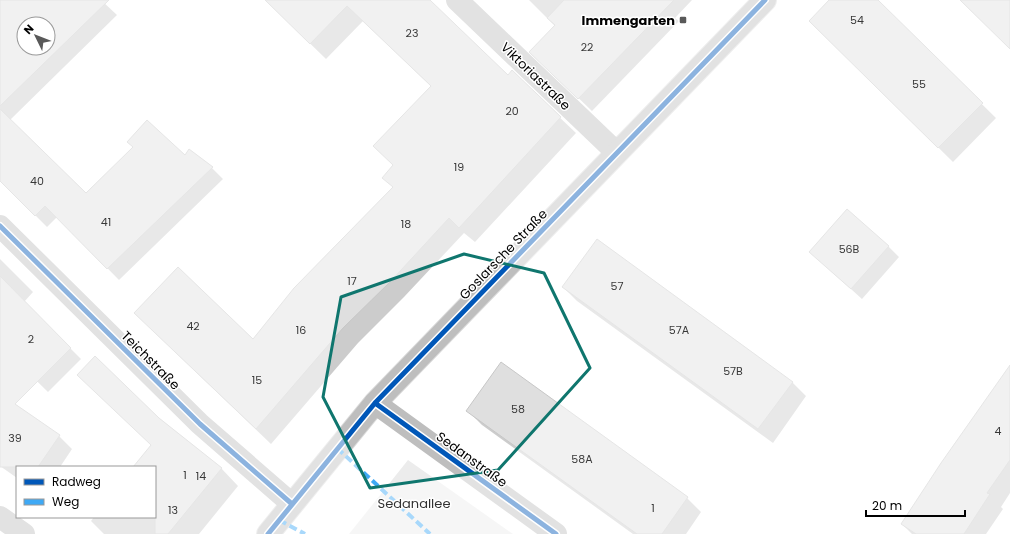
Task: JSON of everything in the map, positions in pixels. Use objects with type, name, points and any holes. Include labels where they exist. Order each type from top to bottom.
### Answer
[{"type":"street","name":"Viktoriastraße","points":[[457,0],[616,152]]},
{"type":"street","name":"Goslarsche Straße","points":[[268,534],[375,403],[616,152],[765,0]]},
{"type":"street","name":"Teichstraße","points":[[0,226],[200,424],[292,504]]},
{"type":"street","name":"Sedanstraße","points":[[375,403],[556,534]]},
{"type":"street","points":[[0,517],[24,534]]},
{"type":"highlighted area","points":[[464,254],[544,273],[590,368],[498,470],[370,488],[323,397],[341,297]]},
{"type":"green space","name":"Sedanallee","points":[[408,460],[513,534],[349,534]]},
{"type":"building","points":[[0,0],[109,0],[56,52],[56,16],[16,16],[16,56],[51,56],[0,106]]},
{"type":"building","points":[[265,0],[430,0],[508,75],[512,70],[561,117],[459,228],[449,218],[390,282],[343,328],[256,429],[134,313],[178,267],[253,339],[294,288],[393,187],[382,178],[393,165],[373,146],[431,86],[347,6],[310,44]]},
{"type":"building","points":[[564,0],[674,0],[578,99],[529,52],[555,25],[547,18]]},
{"type":"building","points":[[829,0],[878,0],[983,103],[938,148],[809,21]]},
{"type":"building","points":[[960,0],[1010,0],[1010,49]]},
{"type":"building","points":[[0,109],[86,193],[133,147],[127,142],[147,120],[185,155],[189,149],[213,167],[107,269],[45,206],[35,216],[0,181]]},
{"type":"building","points":[[847,209],[889,246],[851,289],[809,252]]},
{"type":"building","points":[[597,239],[793,382],[758,429],[562,287]]},
{"type":"building","points":[[0,276],[71,348],[15,404],[60,435],[39,466],[0,467]]},
{"type":"building","points":[[95,356],[159,418],[222,468],[168,534],[155,534],[156,466],[134,466],[151,445],[77,375]]},
{"type":"building","points":[[501,362],[688,497],[662,534],[637,534],[466,411]]},
{"type":"building","points":[[1010,365],[1010,460],[987,493],[990,494],[964,534],[916,534],[901,524],[941,463]]},
{"type":"marked path","points":[[337,448],[430,534]]},
{"type":"marked path","points":[[279,520],[305,534]]},
{"type":"cycle path","points":[[268,534],[375,403],[765,0]]},
{"type":"cycle path","points":[[0,226],[200,424],[292,504]]},
{"type":"cycle path","points":[[375,403],[556,534]]},
{"type":"place","name":"Immengarten","points":[[683,20]]}]
